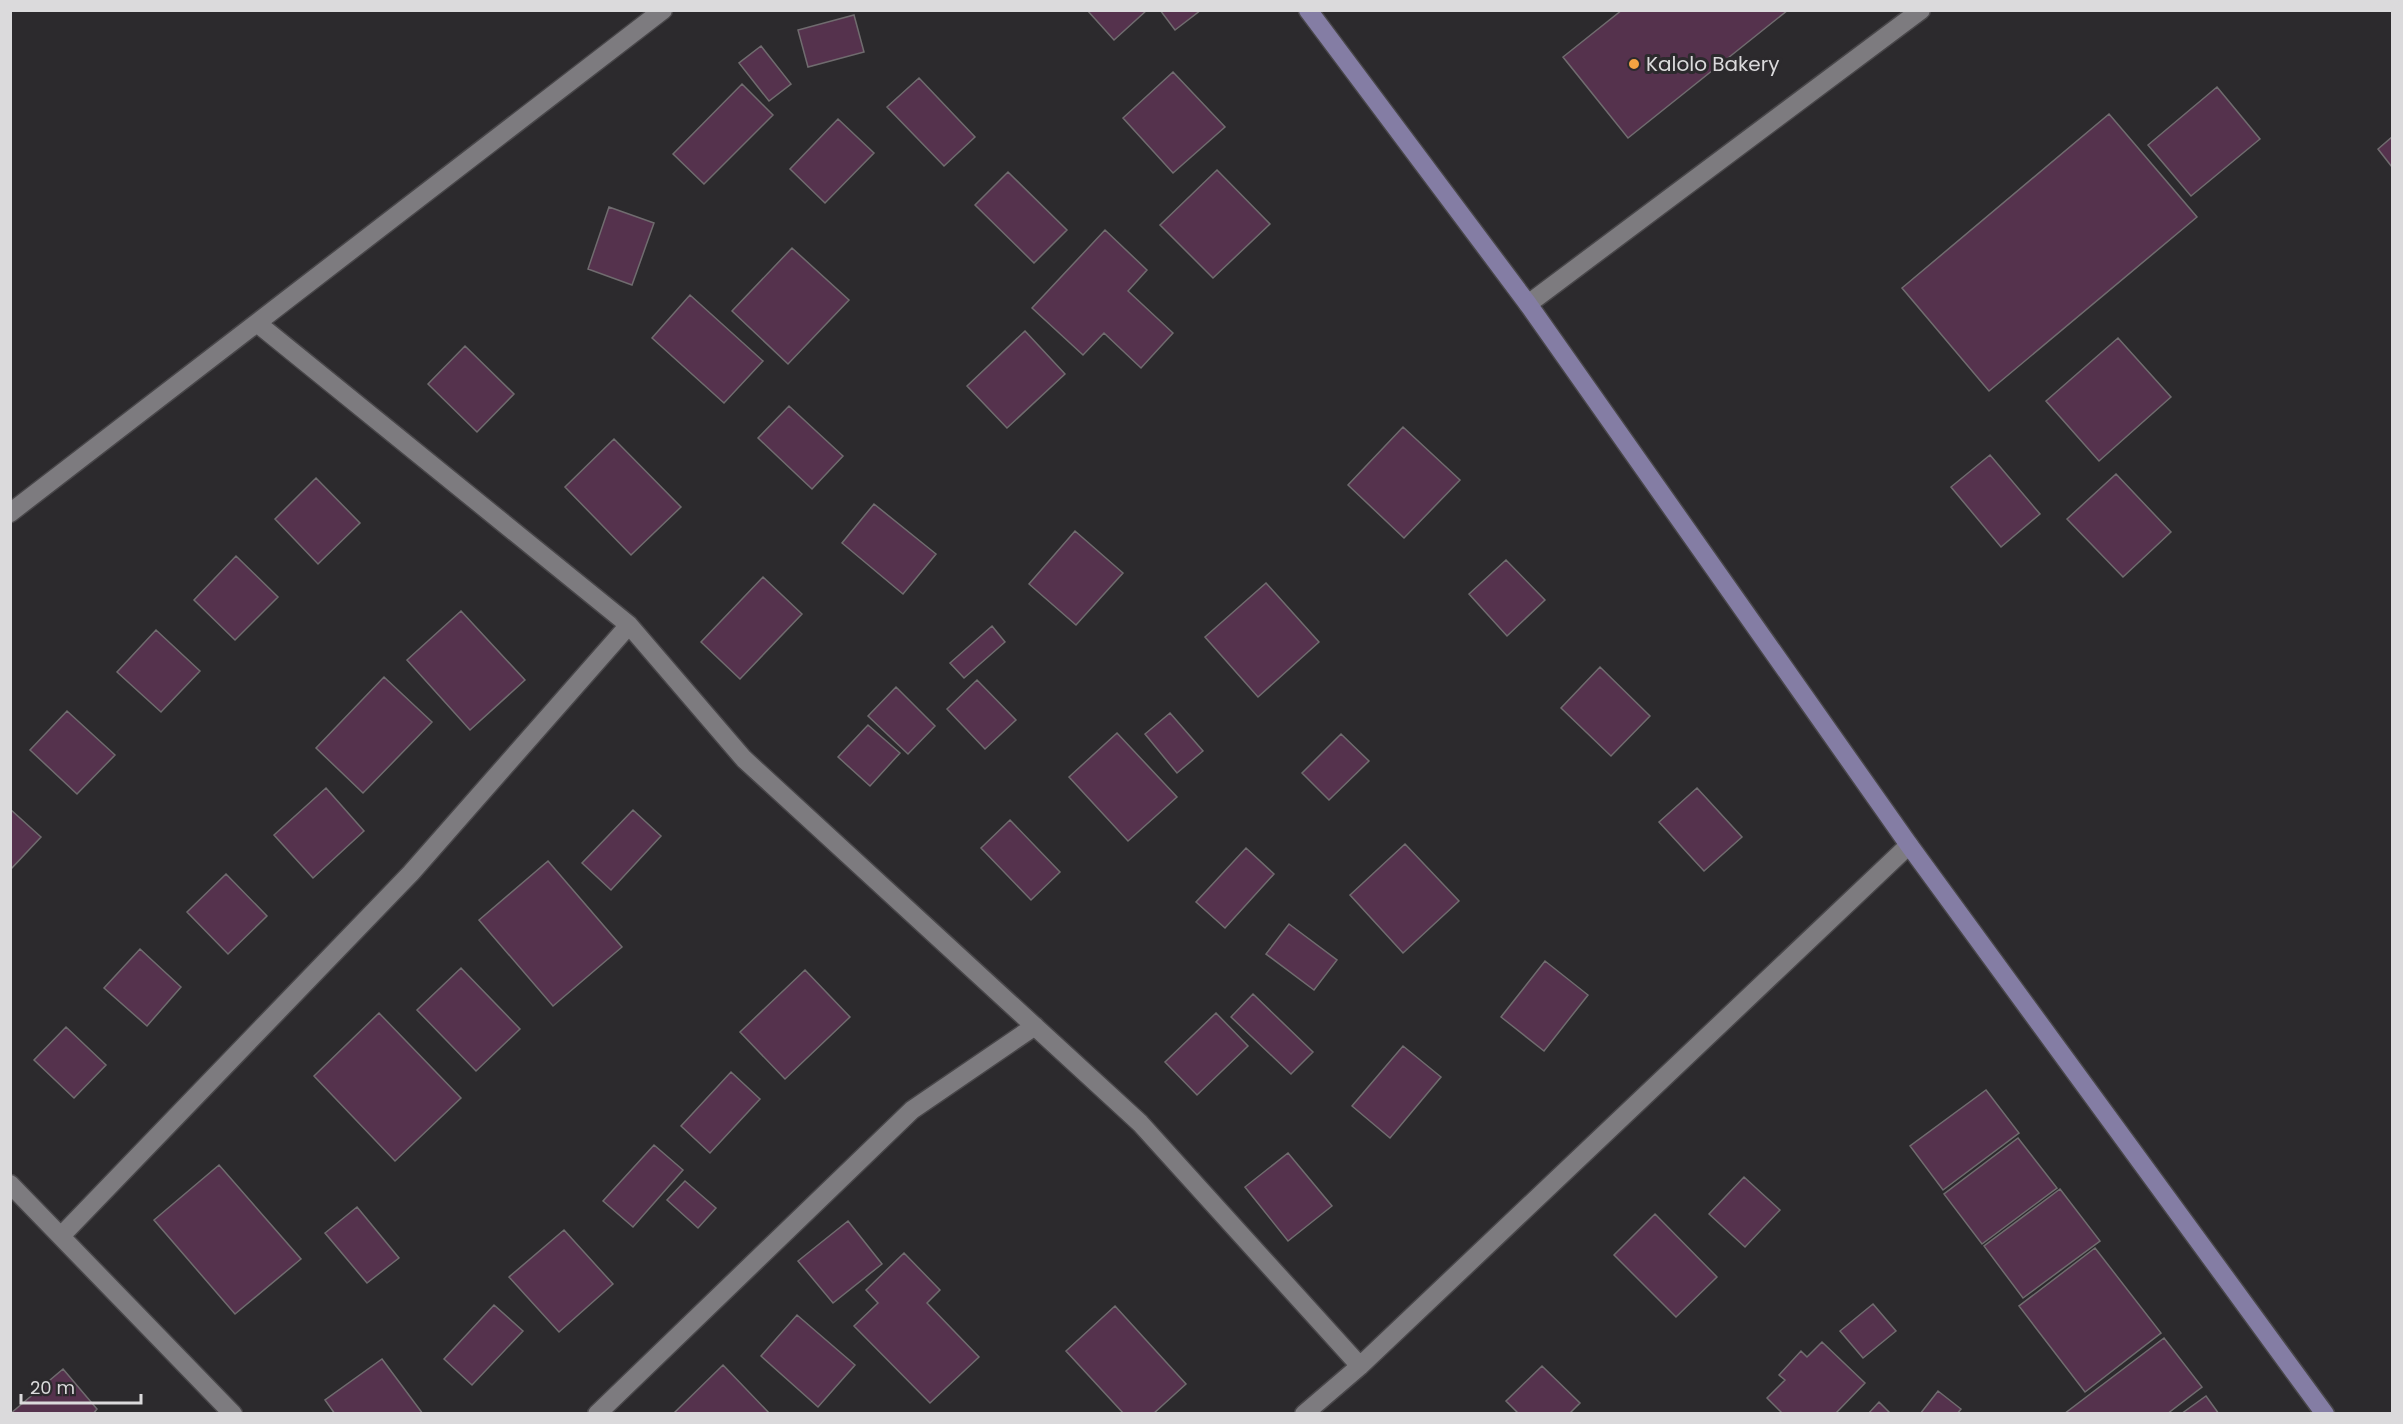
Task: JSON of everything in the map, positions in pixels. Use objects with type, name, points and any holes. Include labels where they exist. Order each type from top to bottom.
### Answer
[{"type":"main road","points":[[1308,10],[1528,304],[1909,845],[2325,1413]]},
{"type":"street","points":[[10,513],[663,10]]},
{"type":"street","points":[[1528,304],[1921,10]]},
{"type":"street","points":[[257,323],[629,625],[744,759],[1140,1123],[1360,1366]]},
{"type":"street","points":[[62,1236],[411,873],[629,625]]},
{"type":"street","points":[[1304,1413],[1360,1366],[1909,845]]},
{"type":"street","points":[[597,1413],[912,1110],[1035,1026]]},
{"type":"street","points":[[10,1184],[232,1413]]},
{"type":"building","points":[[1087,10],[1147,10],[1114,40]]},
{"type":"building","points":[[1160,10],[1201,10],[1175,30]]},
{"type":"building","points":[[1622,10],[1788,10],[1628,138],[1563,57]]},
{"type":"building","points":[[854,15],[864,52],[808,67],[798,30]]},
{"type":"building","points":[[761,46],[791,84],[769,101],[739,63]]},
{"type":"building","points":[[1173,72],[1225,127],[1173,173],[1123,118]]},
{"type":"building","points":[[919,78],[975,137],[944,166],[887,107]]},
{"type":"building","points":[[742,84],[773,115],[704,184],[673,154]]},
{"type":"building","points":[[2217,87],[2260,139],[2191,196],[2148,145]]},
{"type":"building","points":[[2109,114],[2197,217],[1989,391],[1902,288]]},
{"type":"building","points":[[838,119],[874,153],[825,203],[790,169]]},
{"type":"building","points":[[2392,137],[2392,167],[2378,149]]},
{"type":"building","points":[[1217,170],[1270,224],[1213,278],[1160,225]]},
{"type":"building","points":[[1008,172],[1067,230],[1034,263],[975,205]]},
{"type":"building","points":[[609,207],[654,223],[632,285],[588,269]]},
{"type":"building","points":[[1105,230],[1147,270],[1128,291],[1173,333],[1141,368],[1104,333],[1083,355],[1032,308]]},
{"type":"building","points":[[792,248],[849,300],[788,364],[732,311]]},
{"type":"building","points":[[690,295],[763,361],[724,403],[652,338]]},
{"type":"building","points":[[1025,331],[1065,374],[1007,428],[967,386]]},
{"type":"building","points":[[2118,338],[2171,397],[2099,461],[2046,401]]},
{"type":"building","points":[[465,346],[514,394],[477,432],[428,384]]},
{"type":"building","points":[[789,406],[843,456],[812,489],[758,438]]},
{"type":"building","points":[[1403,427],[1460,480],[1404,538],[1348,485]]},
{"type":"building","points":[[614,439],[681,507],[631,555],[565,487]]},
{"type":"building","points":[[1990,455],[2040,514],[2001,547],[1951,487]]},
{"type":"building","points":[[2116,474],[2171,532],[2123,577],[2067,519]]},
{"type":"building","points":[[316,478],[360,523],[318,564],[275,519]]},
{"type":"building","points":[[874,504],[936,554],[903,594],[842,543]]},
{"type":"building","points":[[1075,531],[1123,573],[1076,625],[1029,584]]},
{"type":"building","points":[[236,556],[278,597],[235,640],[194,600]]},
{"type":"building","points":[[1506,560],[1545,600],[1507,636],[1469,594]]},
{"type":"building","points":[[763,577],[802,614],[740,679],[701,642]]},
{"type":"building","points":[[1266,583],[1319,642],[1258,697],[1205,637]]},
{"type":"building","points":[[461,611],[525,680],[470,730],[407,660]]},
{"type":"building","points":[[992,626],[1005,642],[964,678],[950,663]]},
{"type":"building","points":[[156,630],[200,671],[161,712],[117,672]]},
{"type":"building","points":[[1600,667],[1650,716],[1611,756],[1561,708]]},
{"type":"building","points":[[384,677],[432,722],[363,793],[316,748]]},
{"type":"building","points":[[977,680],[1016,720],[985,749],[947,709]]},
{"type":"building","points":[[896,687],[935,726],[908,754],[868,716]]},
{"type":"building","points":[[67,711],[115,755],[77,794],[30,750]]},
{"type":"building","points":[[1170,713],[1203,751],[1177,773],[1145,734]]},
{"type":"building","points":[[868,725],[900,753],[870,786],[838,757]]},
{"type":"building","points":[[1117,733],[1177,797],[1128,841],[1069,777]]},
{"type":"building","points":[[1341,734],[1369,761],[1329,800],[1302,773]]},
{"type":"building","points":[[326,788],[364,831],[313,878],[274,835]]},
{"type":"building","points":[[1697,788],[1742,837],[1704,871],[1659,822]]},
{"type":"building","points":[[10,809],[41,837],[10,870]]},
{"type":"building","points":[[633,810],[661,836],[611,890],[582,863]]},
{"type":"building","points":[[1010,820],[1060,872],[1031,900],[981,848]]},
{"type":"building","points":[[1405,844],[1459,901],[1403,953],[1350,895]]},
{"type":"building","points":[[1246,848],[1274,874],[1225,928],[1196,902]]},
{"type":"building","points":[[548,861],[622,947],[553,1006],[479,920]]},
{"type":"building","points":[[226,874],[267,916],[228,954],[187,912]]},
{"type":"building","points":[[1289,924],[1337,960],[1314,990],[1266,954]]},
{"type":"building","points":[[140,949],[181,987],[147,1026],[104,988]]},
{"type":"building","points":[[1545,961],[1588,995],[1544,1051],[1501,1017]]},
{"type":"building","points":[[461,968],[520,1029],[476,1071],[417,1010]]},
{"type":"building","points":[[805,970],[850,1017],[785,1079],[740,1032]]},
{"type":"building","points":[[1253,994],[1313,1052],[1291,1074],[1231,1017]]},
{"type":"building","points":[[379,1013],[461,1098],[395,1161],[314,1076]]},
{"type":"building","points":[[1216,1013],[1248,1046],[1197,1095],[1165,1062]]},
{"type":"building","points":[[66,1027],[106,1065],[74,1098],[34,1060]]},
{"type":"building","points":[[1403,1046],[1441,1077],[1390,1138],[1352,1106]]},
{"type":"building","points":[[731,1072],[760,1099],[710,1153],[681,1126]]},
{"type":"building","points":[[1986,1090],[2019,1133],[1943,1190],[1910,1146]]},
{"type":"building","points":[[2018,1138],[2057,1188],[1982,1244],[1944,1194]]},
{"type":"building","points":[[654,1145],[683,1170],[633,1227],[603,1201]]},
{"type":"building","points":[[1288,1153],[1332,1206],[1288,1241],[1245,1187]]},
{"type":"building","points":[[219,1165],[301,1259],[235,1314],[154,1220]]},
{"type":"building","points":[[1744,1177],[1780,1210],[1745,1247],[1709,1214]]},
{"type":"building","points":[[685,1181],[716,1208],[698,1228],[667,1200]]},
{"type":"building","points":[[2060,1189],[2100,1241],[2023,1298],[1984,1246]]},
{"type":"building","points":[[357,1207],[399,1258],[367,1283],[325,1233]]},
{"type":"building","points":[[1655,1214],[1717,1277],[1676,1317],[1614,1255]]},
{"type":"building","points":[[848,1221],[882,1264],[833,1303],[798,1261]]},
{"type":"building","points":[[564,1230],[613,1284],[559,1332],[509,1277]]},
{"type":"building","points":[[2095,1248],[2161,1333],[2085,1392],[2019,1306]]},
{"type":"building","points":[[904,1253],[940,1290],[927,1303],[979,1357],[930,1403],[854,1326],[878,1303],[866,1290]]},
{"type":"building","points":[[1873,1304],[1896,1331],[1863,1358],[1840,1331]]},
{"type":"building","points":[[494,1305],[523,1331],[472,1385],[444,1359]]},
{"type":"building","points":[[1115,1306],[1186,1384],[1153,1414],[1124,1414],[1066,1351]]},
{"type":"building","points":[[797,1315],[855,1365],[818,1407],[761,1356]]},
{"type":"building","points":[[2164,1338],[2202,1387],[2167,1414],[2064,1414]]},
{"type":"building","points":[[1822,1342],[1865,1383],[1835,1414],[1783,1414],[1767,1398],[1785,1380],[1779,1375],[1801,1351],[1807,1357]]},
{"type":"building","points":[[382,1359],[423,1414],[335,1414],[325,1400]]},
{"type":"building","points":[[723,1365],[770,1414],[673,1414]]},
{"type":"building","points":[[1542,1366],[1580,1403],[1569,1414],[1519,1414],[1506,1401]]},
{"type":"building","points":[[63,1369],[97,1409],[93,1414],[10,1414]]},
{"type":"building","points":[[1938,1391],[1961,1409],[1957,1414],[1920,1414]]},
{"type":"building","points":[[2206,1396],[2219,1414],[2181,1414]]},
{"type":"building","points":[[1879,1402],[1891,1414],[1868,1414]]},
{"type":"place","name":"Kalolo Bakery","points":[[1634,64]]}]
